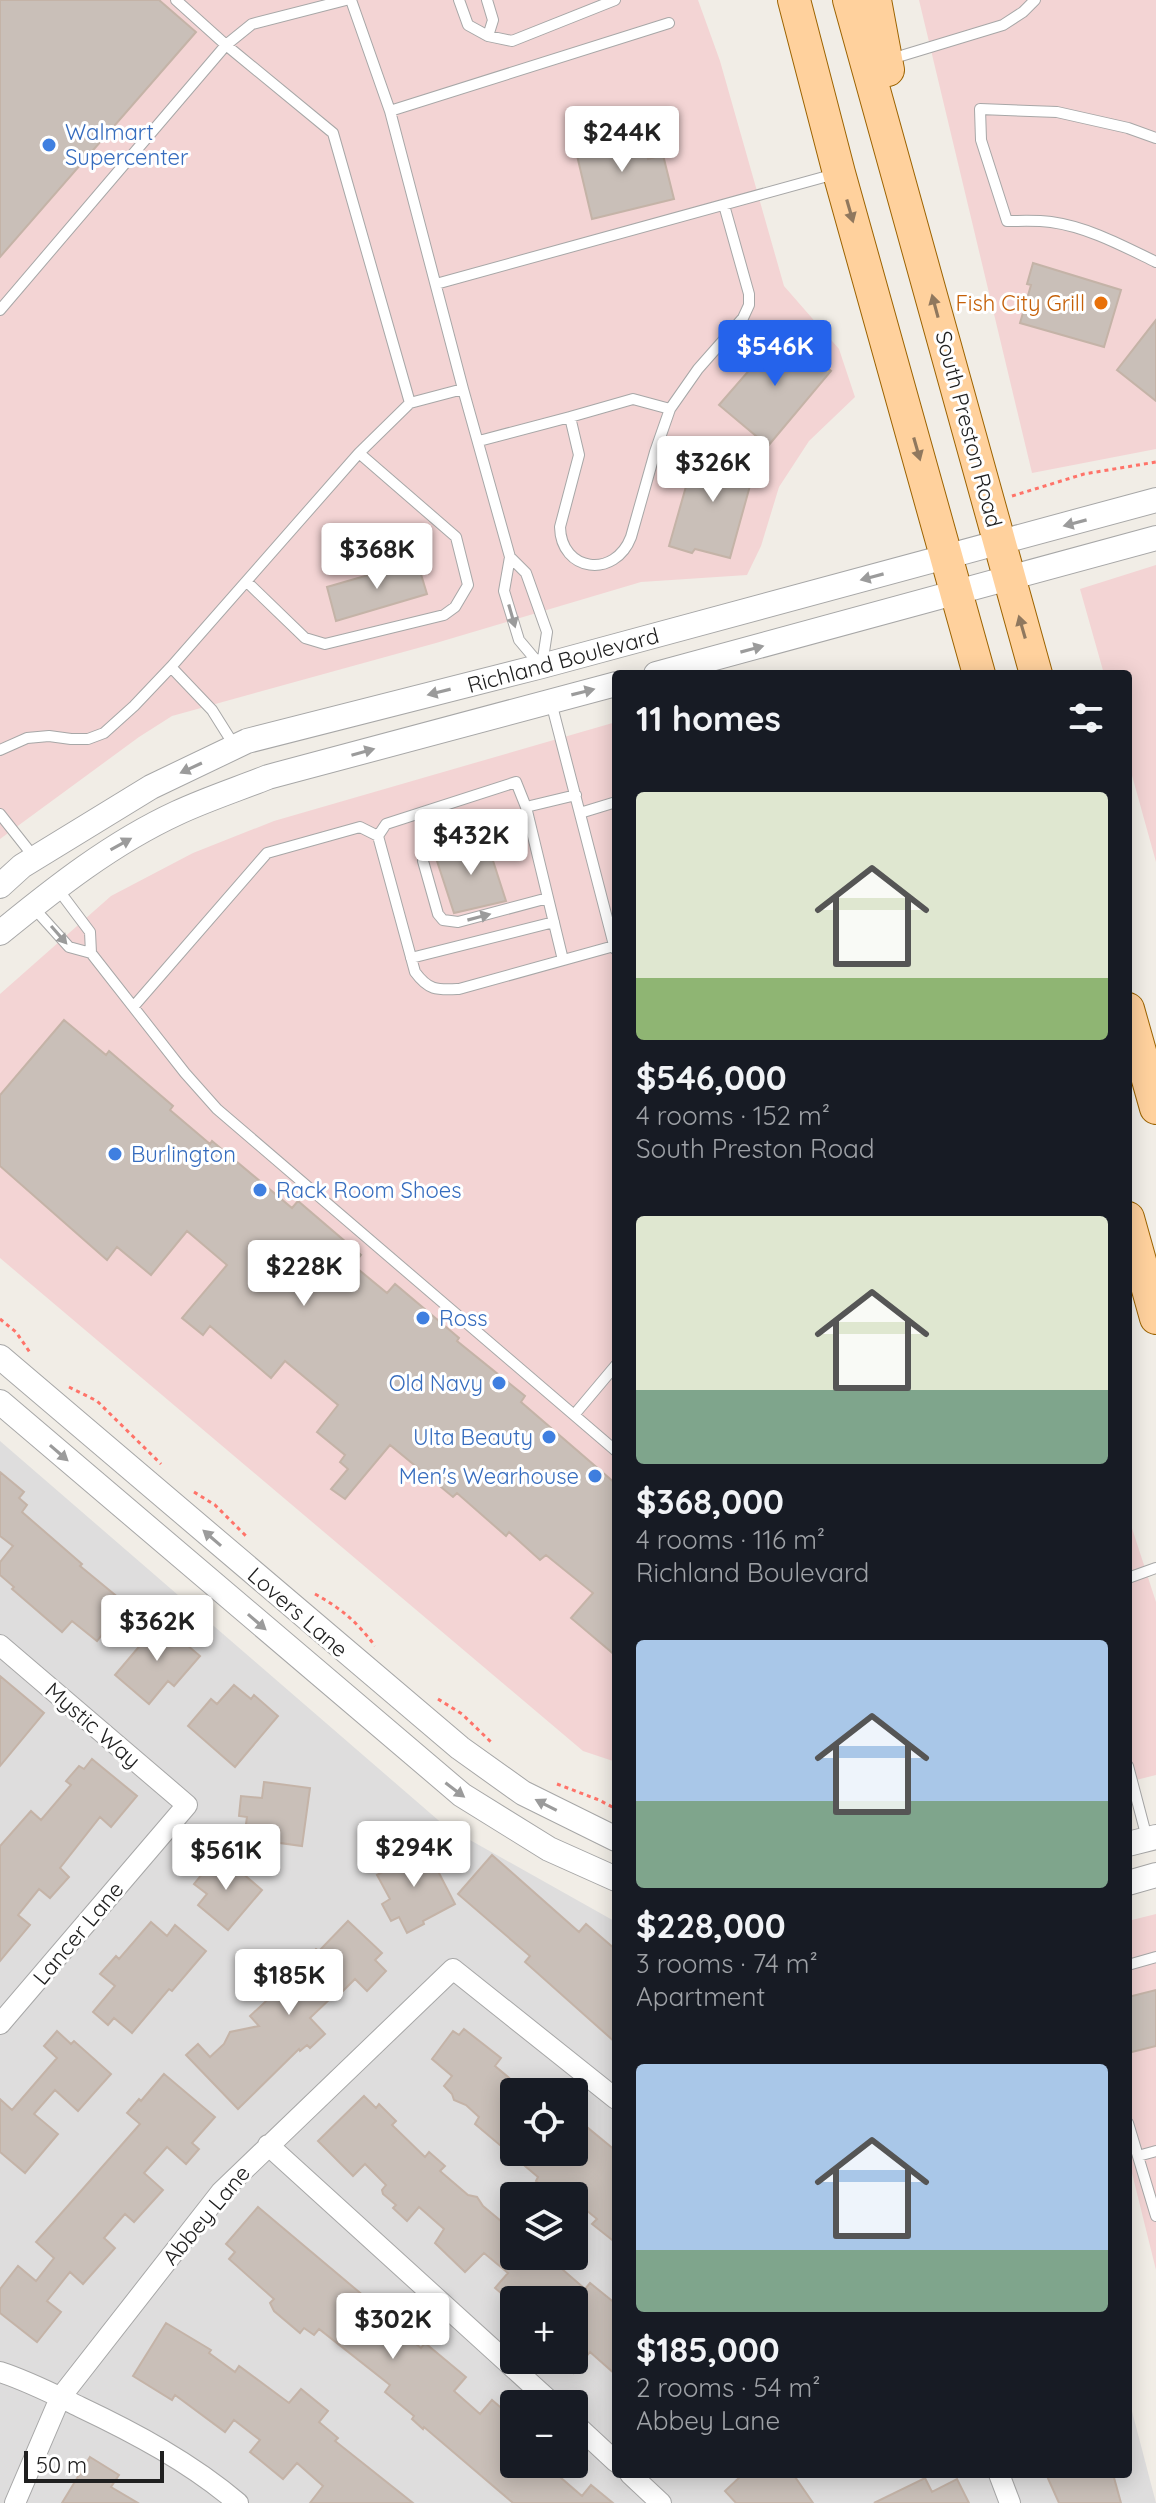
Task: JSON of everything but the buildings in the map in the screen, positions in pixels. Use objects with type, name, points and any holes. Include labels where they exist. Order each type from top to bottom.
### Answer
[{"type":"main road","points":[[777,0],[828,128]]},
{"type":"main road","points":[[794,0],[839,173],[978,670]]},
{"type":"main road","name":"South Preston Road","points":[[849,0],[1035,670]]},
{"type":"main road","points":[[875,0],[887,61],[905,196]]},
{"type":"main road","points":[[1132,1023],[1156,1108]]},
{"type":"main road","points":[[1132,1232],[1156,1318]]},
{"type":"street","name":"Richland Boulevard","points":[[5,878],[151,787],[247,741],[542,666],[1156,500]]},
{"type":"street","name":"Richland Boulevard","points":[[671,670],[1156,538]]},
{"type":"street","points":[[542,666],[551,700]]},
{"type":"street","name":"Richland Boulevard","points":[[0,933],[56,887],[109,851],[175,814],[222,794],[268,777],[612,685]]},
{"type":"street","points":[[35,858],[56,887]]},
{"type":"street","points":[[5,878],[32,906]]},
{"type":"street","name":"Lovers Lane","points":[[0,1357],[449,1739],[523,1793],[612,1837]]},
{"type":"street","name":"Lovers Lane","points":[[0,1402],[439,1778],[524,1835],[612,1877]]},
{"type":"street","name":"Mystic Way","points":[[0,1645],[187,1805]]},
{"type":"street","name":"Lancer Lane","points":[[0,2024],[187,1805]]},
{"type":"street","points":[[1132,1882],[1154,1878]]},
{"type":"street","name":"Abbey Lane","points":[[15,2503],[60,2398],[221,2192],[453,1969],[612,2096]]},
{"type":"street","points":[[268,2145],[538,2390]]},
{"type":"street","points":[[0,2372],[135,2433],[222,2489],[238,2503]]},
{"type":"street","points":[[588,2436],[612,2458]]},
{"type":"street","points":[[634,2478],[661,2503]]},
{"type":"street","points":[[1001,2478],[1010,2503]]},
{"type":"lane","points":[[176,0],[333,133],[410,403]]},
{"type":"lane","points":[[0,310],[226,45],[252,24],[349,0],[390,111],[510,557],[504,591],[519,640],[542,666]]},
{"type":"lane","points":[[459,0],[468,25],[488,36],[512,41],[615,0]]},
{"type":"lane","points":[[487,0],[493,20],[488,36]]},
{"type":"lane","points":[[887,61],[1003,25],[1035,0]]},
{"type":"lane","points":[[390,111],[669,23]]},
{"type":"lane","points":[[1156,138],[1128,128],[1057,112],[980,109],[981,140],[1007,221],[1050,222],[1077,228],[1116,242],[1156,262]]},
{"type":"lane","points":[[436,284],[839,173]]},
{"type":"lane","points":[[570,417],[579,455],[560,536],[576,559],[601,565],[619,557],[627,547],[670,409],[698,369],[743,318],[749,305],[749,294],[724,205]]},
{"type":"lane","points":[[0,750],[27,738],[88,739],[104,733],[171,667],[359,453],[410,403],[463,389]]},
{"type":"lane","points":[[479,441],[633,399],[670,409]]},
{"type":"lane","points":[[247,582],[305,638],[325,644],[444,615],[455,607],[468,585],[456,537],[359,453]]},
{"type":"lane","points":[[510,557],[526,573],[547,632],[542,666]]},
{"type":"lane","points":[[171,667],[212,710],[235,747]]},
{"type":"lane","points":[[551,700],[612,937]]},
{"type":"lane","points":[[378,836],[386,824],[516,782],[527,812],[563,960]]},
{"type":"lane","points":[[548,898],[449,922],[438,914],[423,861],[425,853],[430,847],[576,795]]},
{"type":"lane","points":[[580,813],[612,803]]},
{"type":"lane","points":[[0,814],[35,858]]},
{"type":"lane","points":[[134,1006],[267,853],[360,827],[378,836],[415,972],[422,982],[436,990],[459,989],[612,950]]},
{"type":"lane","points":[[56,887],[90,932],[91,953]]},
{"type":"lane","points":[[32,906],[69,947],[91,953],[217,1109],[612,1448]]},
{"type":"lane","points":[[411,958],[554,922]]},
{"type":"lane","points":[[574,1415],[612,1370]]},
{"type":"lane","points":[[1132,1577],[1156,1568]]},
{"type":"lane","points":[[1132,1784],[1144,1840]]},
{"type":"lane","points":[[1132,1964],[1156,1957]]},
{"type":"lane","points":[[1132,2136],[1156,2216]]},
{"type":"lane","points":[[1138,2156],[1156,2151]]},
{"type":"path","points":[[1007,498],[1084,474],[1156,462]]},
{"type":"path","points":[[0,1319],[16,1332],[38,1363]]},
{"type":"path","points":[[58,1380],[97,1401],[169,1472]]},
{"type":"path","points":[[191,1489],[215,1505],[251,1541]]},
{"type":"path","points":[[315,1594],[340,1608],[363,1630],[378,1651]]},
{"type":"path","points":[[438,1699],[462,1714],[499,1751]]},
{"type":"path","points":[[554,1783],[612,1807]]},
{"type":"shaded area","points":[[0,0],[698,0],[720,61],[784,286],[839,349],[855,397],[809,441],[779,487],[761,546],[747,575],[641,582],[172,716],[0,839]]},
{"type":"shaded area","points":[[919,0],[1156,0],[1156,449],[1032,473]]},
{"type":"shaded area","points":[[1156,565],[1156,862],[1132,775],[1132,670],[1103,670],[1080,589]]},
{"type":"shaded area","points":[[612,723],[612,1761],[583,1751],[0,1258],[0,994],[111,896],[193,853],[274,821]]},
{"type":"shaded area","points":[[0,1441],[445,1826],[612,1920],[612,2478],[1132,2478],[1132,2411],[1156,2503],[0,2503]]},
{"type":"shaded area","points":[[1132,1528],[1156,1602],[1156,1775],[1132,1781]]},
{"type":"shaded area","points":[[1156,1914],[1156,2270],[1132,2173],[1132,1920]]},
{"type":"place","name":"Walmart Supercenter","points":[[49,145]]},
{"type":"place","name":"Fish City Grill","points":[[1101,303]]},
{"type":"place","name":"Burlington","points":[[115,1154]]},
{"type":"place","name":"Rack Room Shoes","points":[[260,1190]]},
{"type":"place","name":"Ross","points":[[423,1318]]},
{"type":"place","name":"Old Navy","points":[[499,1383]]},
{"type":"place","name":"Ulta Beauty","points":[[549,1437]]},
{"type":"place","name":"Men's Wearhouse","points":[[595,1476]]}]
